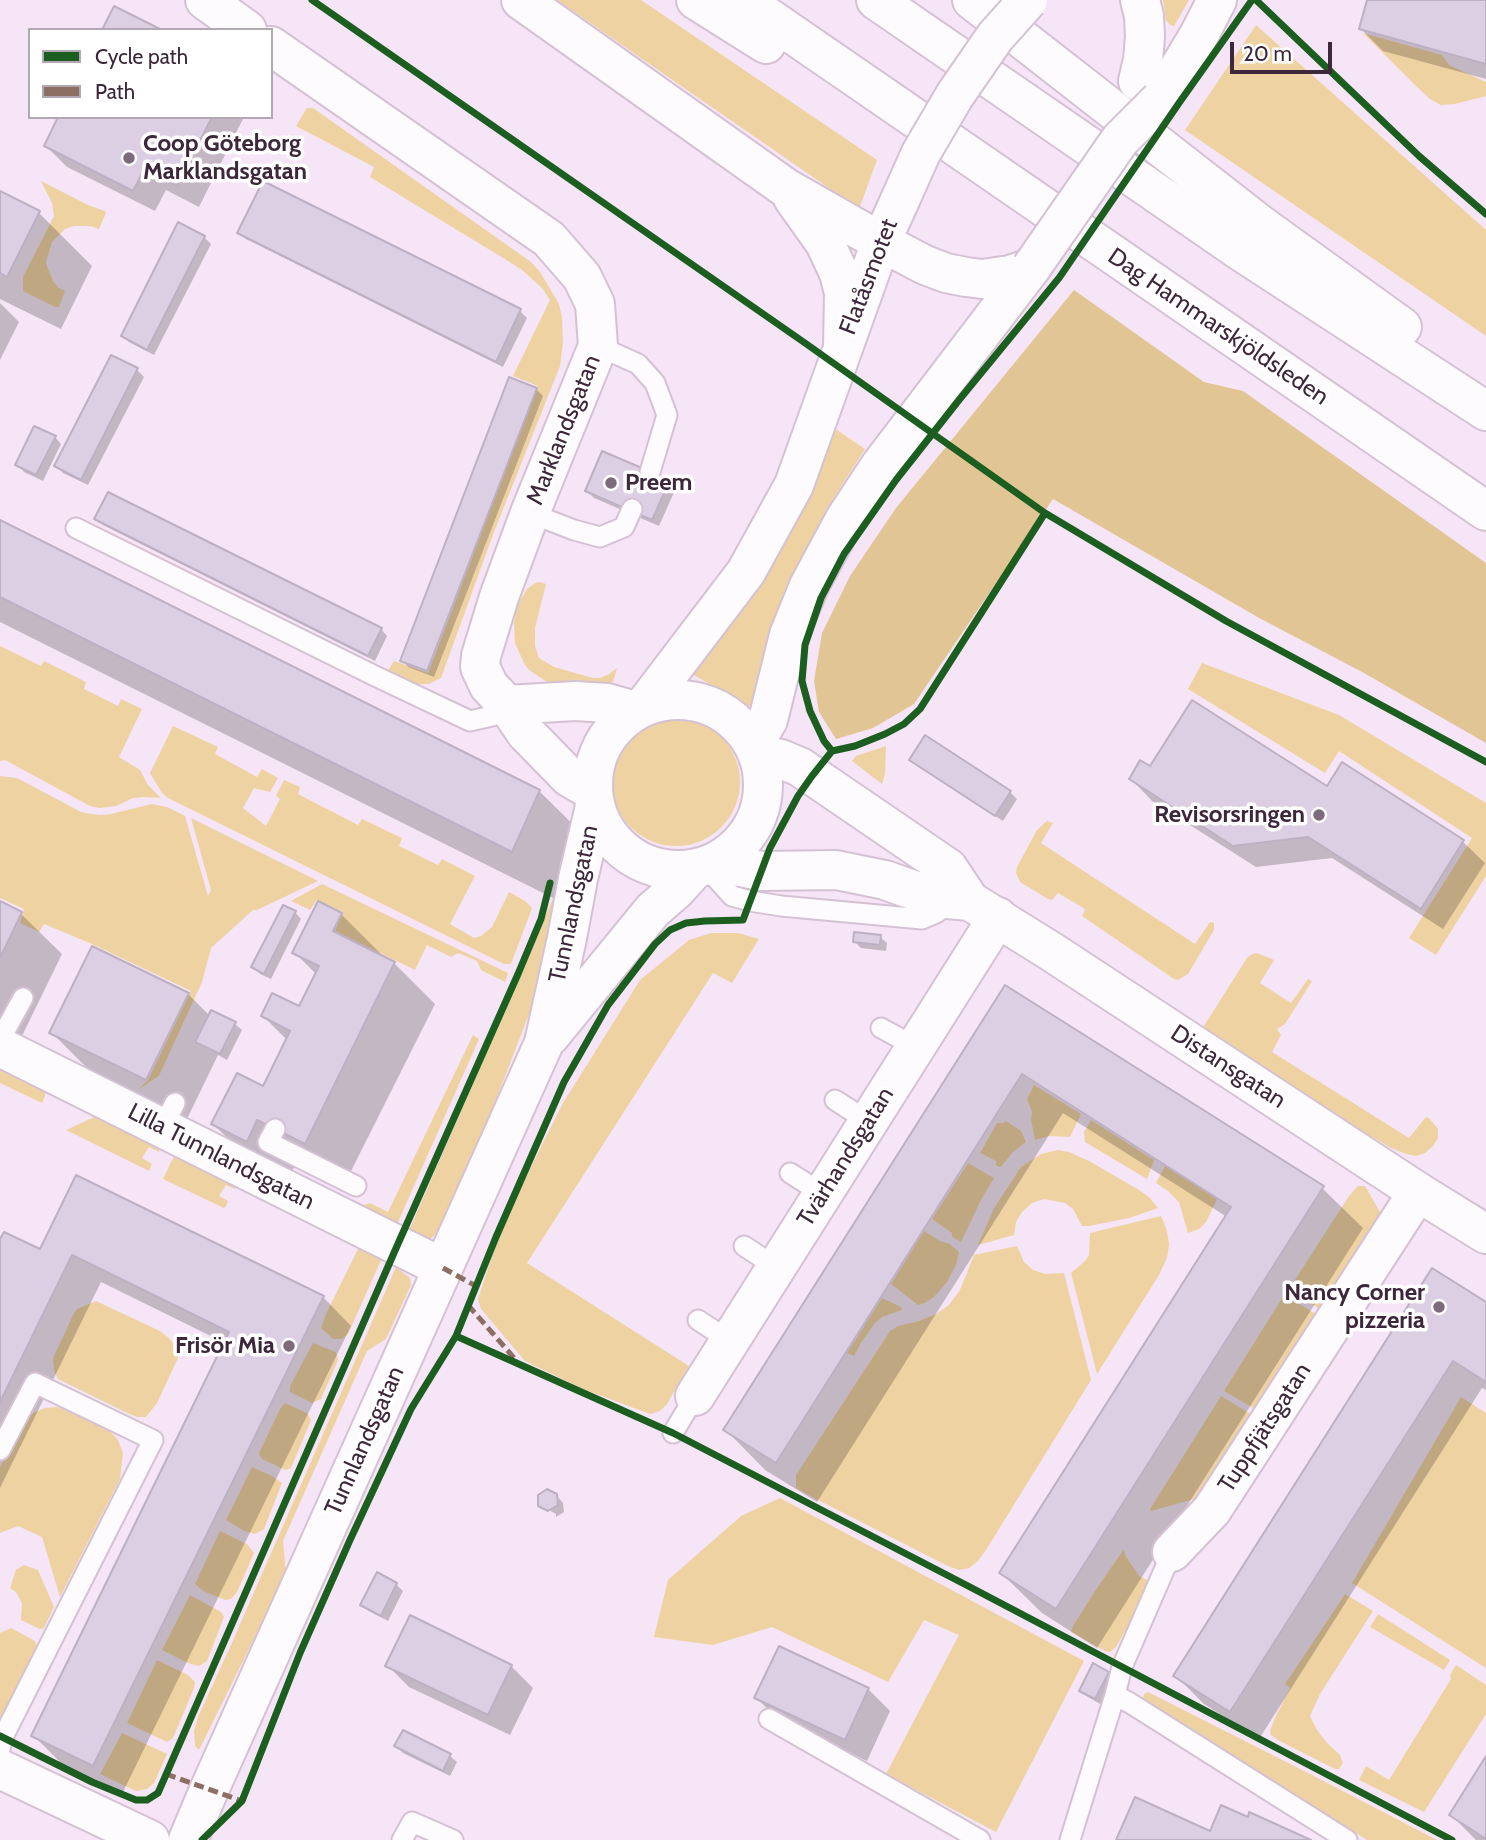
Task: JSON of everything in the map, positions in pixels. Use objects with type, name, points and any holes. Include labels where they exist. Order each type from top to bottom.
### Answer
[{"type":"street","points":[[205,0],[244,28]]},
{"type":"street","points":[[521,0],[786,188],[881,242],[946,274],[982,279],[1020,274]]},
{"type":"street","points":[[696,0],[860,102],[1022,193]]},
{"type":"street","name":"Dag Hammarskjöldsleden","points":[[743,0],[1486,511]]},
{"type":"street","points":[[876,0],[1242,252],[1486,411]]},
{"type":"street","points":[[972,0],[1262,226],[1486,388]]},
{"type":"street","name":"Flatåsmotet","points":[[594,799],[594,768],[603,745],[625,718],[640,709],[746,572],[794,485],[847,328],[881,242],[921,153],[955,95],[995,37],[1028,0]]},
{"type":"street","points":[[1140,0],[1144,16],[1143,60],[1149,90]]},
{"type":"street","points":[[756,749],[768,720],[789,635],[808,586],[845,520],[880,466],[1120,140],[1149,90],[1199,35],[1217,0]]},
{"type":"street","name":"Marklandsgatan","points":[[273,47],[549,239],[582,277],[595,304],[598,346],[499,597],[480,667],[489,686],[507,705],[526,733],[594,799]]},
{"type":"street","points":[[786,188],[825,243],[839,273],[847,328]]},
{"type":"street","points":[[507,705],[575,701],[640,709],[669,700],[706,704],[729,716],[747,734],[756,749],[763,772],[761,808],[754,825],[731,853],[705,866],[669,870],[644,864],[633,858],[613,841],[599,818],[594,799]]},
{"type":"street","name":"Distansgatan","points":[[756,749],[800,767],[948,868],[974,906]]},
{"type":"street","name":"Tunnlandsgatan","points":[[188,1840],[544,1043],[594,799]]},
{"type":"street","name":"Distansgatan","points":[[705,866],[761,871],[836,870],[885,880],[934,898],[974,906],[1486,1234]]},
{"type":"street","name":"Tunnlandsgatan","points":[[544,1043],[653,910],[705,866]]},
{"type":"street","name":"Tvärhandsgatan","points":[[695,1396],[916,1047],[974,906]]},
{"type":"street","name":"Lilla Tunnlandsgatan","points":[[0,1047],[168,1115],[443,1268]]},
{"type":"street","name":"Tuppfjätsgatan","points":[[1171,1552],[1212,1510],[1418,1192]]},
{"type":"street","points":[[0,1769],[150,1840]]},
{"type":"lane","points":[[598,346],[638,364],[655,383],[667,415],[650,472]]},
{"type":"lane","points":[[530,513],[600,537],[624,527],[632,509]]},
{"type":"lane","points":[[76,528],[470,721],[492,716],[507,705]]},
{"type":"lane","points":[[0,1040],[23,998]]},
{"type":"lane","points":[[881,1028],[916,1047]]},
{"type":"lane","points":[[835,1100],[869,1122]]},
{"type":"lane","points":[[275,1129],[268,1142],[356,1186]]},
{"type":"lane","points":[[790,1173],[823,1194]]},
{"type":"lane","points":[[744,1246],[776,1267]]},
{"type":"lane","points":[[698,1320],[730,1341]]},
{"type":"lane","points":[[0,1450],[35,1383],[153,1440],[3,1737],[0,1749]]},
{"type":"lane","points":[[673,1433],[695,1396]]},
{"type":"lane","points":[[1070,1840],[1122,1667],[1171,1552]]},
{"type":"lane","points":[[1115,1695],[1347,1840]]},
{"type":"lane","points":[[769,1719],[980,1840]]},
{"type":"lane","points":[[402,1840],[412,1822],[453,1840]]},
{"type":"shaded area","points":[[557,0],[641,0],[877,160],[859,209]]},
{"type":"shaded area","points":[[1163,0],[1189,0],[1174,26],[1166,20]]},
{"type":"shaded area","points":[[1256,25],[1486,230],[1486,336],[1185,130]]},
{"type":"shaded area","points":[[1363,33],[1442,55],[1449,65],[1486,82],[1486,96],[1441,105],[1430,99]]},
{"type":"shaded area","points":[[307,108],[313,108],[531,262],[559,304],[562,317],[560,366],[494,532],[441,678],[429,684],[418,684],[388,671],[394,661],[428,673],[538,386],[513,376],[550,300],[542,288],[522,270],[370,177],[374,167],[296,126]]},
{"type":"shaded area","points":[[41,181],[106,213],[99,229],[74,226],[65,229],[52,242],[46,263],[53,281],[65,291],[59,307],[23,291],[23,277],[54,216],[52,203]]},
{"type":"shaded area","points":[[1074,290],[1204,382],[1243,391],[1486,563],[1486,743],[1364,673],[1261,619],[1053,499],[914,704],[873,728],[836,739],[819,712],[814,681],[822,633],[850,576],[896,508]]},
{"type":"shaded area","points":[[831,426],[865,449],[833,499],[805,552],[781,608],[754,705],[748,706],[692,674]]},
{"type":"shaded area","points":[[540,582],[546,584],[535,628],[535,646],[539,658],[554,667],[593,678],[600,678],[617,668],[613,682],[603,685],[550,684],[529,670],[515,643],[514,623],[517,606],[527,589]]},
{"type":"shaded area","points":[[0,646],[41,666],[44,661],[86,682],[84,689],[118,706],[121,699],[142,709],[119,757],[140,770],[148,785],[161,798],[133,798],[116,806],[90,806],[5,760],[0,761]]},
{"type":"shaded area","points":[[1202,663],[1339,715],[1486,803],[1486,876],[1436,955],[1409,938],[1472,838],[1339,751],[1325,773],[1188,689]]},
{"type":"shaded area","points":[[676,718],[700,723],[721,737],[735,758],[740,782],[735,806],[721,827],[700,841],[676,846],[652,841],[631,827],[617,806],[612,782],[617,758],[631,737],[652,723]]},
{"type":"shaded area","points":[[173,726],[218,747],[215,754],[257,777],[262,769],[278,778],[270,792],[254,788],[243,808],[266,826],[280,799],[276,796],[284,780],[300,787],[298,794],[358,825],[362,819],[402,838],[399,846],[438,865],[442,859],[475,876],[450,924],[474,938],[492,927],[509,892],[525,901],[532,908],[511,964],[504,964],[168,798],[150,773]]},
{"type":"shaded area","points":[[886,746],[882,784],[852,761],[856,756]]},
{"type":"shaded area","points":[[0,776],[17,778],[81,812],[111,814],[152,804],[167,807],[185,816],[208,896],[211,890],[191,818],[318,881],[253,910],[211,948],[202,982],[159,1076],[138,1090],[148,1080],[191,991],[44,924],[39,932],[20,923],[24,909],[0,898]]},
{"type":"shaded area","points":[[1047,821],[1053,823],[1041,843],[1195,944],[1210,922],[1214,923],[1214,930],[1188,974],[1178,980],[1174,979],[1082,916],[1085,909],[1058,893],[1052,900],[1048,899],[1020,882],[1016,873],[1017,867],[1037,830]]},
{"type":"shaded area","points":[[322,884],[508,973],[505,982],[481,970],[477,961],[458,953],[451,957],[427,945],[415,970],[335,931],[343,912],[317,900],[310,910],[291,901]]},
{"type":"shaded area","points":[[558,887],[560,894],[534,1001],[462,1188],[440,1229],[427,1243],[408,1233]]},
{"type":"shaded area","points":[[711,933],[738,933],[759,939],[732,983],[713,973],[527,1263],[689,1366],[667,1404],[660,1411],[650,1414],[583,1389],[525,1361],[481,1309],[478,1299],[503,1223],[563,1103],[640,980],[689,940]]},
{"type":"shaded area","points":[[1257,953],[1274,960],[1260,983],[1291,1003],[1308,979],[1312,981],[1285,1024],[1277,1029],[1281,1035],[1272,1052],[1409,1138],[1426,1117],[1429,1118],[1438,1129],[1438,1138],[1433,1146],[1416,1156],[1391,1148],[1286,1085],[1202,1029],[1247,958]]},
{"type":"shaded area","points":[[473,1035],[479,1039],[394,1226],[365,1211],[364,1205],[370,1203],[388,1212]]},
{"type":"shaded area","points":[[0,1064],[45,1090],[42,1103],[0,1083]]},
{"type":"shaded area","points":[[1034,1085],[1081,1114],[1070,1137],[1049,1136],[1035,1140],[1032,1112],[1027,1099]]},
{"type":"shaded area","points":[[101,1114],[160,1146],[159,1152],[149,1147],[142,1158],[152,1164],[149,1171],[66,1130]]},
{"type":"shaded area","points":[[1091,1120],[1154,1160],[1147,1179],[1085,1142],[1084,1132]]},
{"type":"shaded area","points":[[1006,1121],[1021,1131],[1026,1142],[999,1167],[996,1161],[980,1153],[997,1123]]},
{"type":"shaded area","points":[[1058,1150],[1091,1162],[1139,1190],[1158,1208],[1129,1218],[1082,1226],[1073,1209],[1065,1203],[1044,1199],[1032,1203],[1022,1212],[1016,1222],[1014,1235],[978,1245],[994,1208],[1021,1167],[1041,1154]]},
{"type":"shaded area","points":[[175,1154],[237,1185],[235,1189],[226,1185],[219,1196],[228,1201],[224,1208],[163,1179]]},
{"type":"shaded area","points":[[968,1163],[994,1178],[961,1242],[932,1219]]},
{"type":"shaded area","points":[[1165,1166],[1217,1199],[1206,1222],[1199,1229],[1188,1233],[1179,1202],[1156,1183]]},
{"type":"shaded area","points":[[1358,1186],[1365,1186],[1384,1219],[1324,1312],[1289,1289]]},
{"type":"shaded area","points":[[1161,1216],[1168,1237],[1167,1258],[1097,1374],[1071,1273],[1089,1255],[1090,1233]]},
{"type":"shaded area","points":[[924,1231],[950,1244],[959,1252],[947,1282],[934,1297],[918,1305],[891,1284]]},
{"type":"shaded area","points":[[361,1243],[382,1258],[348,1334],[342,1339],[333,1339],[321,1328]]},
{"type":"shaded area","points":[[1017,1246],[1024,1262],[1033,1270],[1045,1274],[1064,1273],[1091,1380],[986,1550],[969,1568],[960,1570],[796,1488],[796,1475],[890,1331],[936,1314],[949,1305],[960,1290],[974,1255]]},
{"type":"shaded area","points":[[396,1267],[410,1278],[411,1285],[386,1339],[367,1351],[283,1541],[286,1574],[199,1750],[195,1746],[194,1731],[198,1717]]},
{"type":"shaded area","points":[[1284,1295],[1321,1317],[1260,1412],[1224,1391]]},
{"type":"shaded area","points":[[882,1298],[902,1310],[882,1317],[875,1323],[854,1356],[847,1353]]},
{"type":"shaded area","points":[[96,1301],[160,1331],[175,1346],[178,1358],[157,1403],[146,1417],[125,1412],[58,1379],[54,1371],[53,1358],[74,1313]]},
{"type":"shaded area","points":[[313,1343],[336,1352],[338,1360],[321,1399],[312,1403],[290,1392],[290,1386]]},
{"type":"shaded area","points":[[1221,1396],[1251,1414],[1205,1496],[1151,1511],[1150,1509]]},
{"type":"shaded area","points":[[1461,1397],[1486,1413],[1486,1668],[1352,1583]]},
{"type":"shaded area","points":[[285,1403],[307,1413],[311,1420],[291,1468],[285,1470],[262,1459],[259,1453]]},
{"type":"shaded area","points":[[58,1407],[109,1430],[118,1440],[123,1453],[120,1479],[60,1597],[42,1537],[18,1526],[0,1533],[0,1467],[23,1423],[33,1413]]},
{"type":"shaded area","points":[[252,1467],[282,1483],[264,1529],[255,1534],[226,1520]]},
{"type":"shaded area","points":[[780,1498],[1084,1661],[996,1832],[886,1774],[959,1635],[924,1620],[888,1682],[772,1627],[713,1645],[654,1637],[668,1580],[741,1516]]},
{"type":"shaded area","points":[[220,1531],[247,1544],[254,1553],[237,1592],[231,1599],[225,1600],[203,1591],[195,1584]]},
{"type":"shaded area","points":[[1124,1549],[1139,1576],[1154,1581],[1116,1647],[1110,1652],[1071,1632]]},
{"type":"shaded area","points":[[24,1565],[38,1570],[54,1607],[44,1628],[40,1629],[21,1620],[22,1603],[16,1592],[10,1588],[16,1570]]},
{"type":"shaded area","points":[[1345,1594],[1373,1611],[1320,1694],[1310,1716],[1327,1743],[1340,1755],[1343,1763],[1339,1769],[1335,1769],[1278,1740],[1270,1731],[1290,1688],[1285,1684]]},
{"type":"shaded area","points":[[190,1595],[221,1612],[224,1617],[207,1661],[199,1666],[162,1650]]},
{"type":"shaded area","points":[[1378,1614],[1450,1660],[1444,1670],[1370,1627]]},
{"type":"shaded area","points":[[11,1628],[35,1641],[38,1648],[0,1722],[0,1633]]},
{"type":"shaded area","points":[[157,1660],[188,1675],[195,1682],[173,1738],[167,1742],[127,1723]]},
{"type":"shaded area","points":[[1456,1665],[1486,1685],[1486,1714],[1424,1812],[1359,1780],[1366,1766],[1389,1780],[1451,1679],[1450,1675]]},
{"type":"shaded area","points":[[1148,1692],[1437,1840],[1367,1840],[1143,1699]]},
{"type":"shaded area","points":[[122,1733],[167,1754],[154,1783],[147,1789],[136,1791],[100,1774]]},
{"type":"building","points":[[1367,0],[1486,0],[1486,64],[1359,29]]},
{"type":"building","points":[[114,6],[158,28],[103,28]]},
{"type":"building","name":"Coop Göteborg Marklandsgatan","points":[[57,119],[211,119],[177,186],[144,170],[133,191],[44,146]]},
{"type":"building","points":[[263,181],[521,309],[496,362],[237,233]]},
{"type":"building","points":[[0,191],[40,211],[7,277],[0,273]]},
{"type":"building","points":[[178,222],[205,236],[147,350],[121,336]]},
{"type":"building","points":[[111,355],[138,368],[81,480],[54,466]]},
{"type":"building","points":[[509,377],[537,388],[427,671],[400,661]]},
{"type":"building","points":[[34,426],[56,436],[36,475],[15,465]]},
{"type":"building","points":[[602,451],[670,480],[652,520],[585,491]]},
{"type":"building","points":[[108,492],[382,628],[368,656],[94,519]]},
{"type":"building","points":[[0,520],[540,790],[512,852],[0,597]]},
{"type":"building","points":[[1192,700],[1327,786],[1342,762],[1464,840],[1421,909],[1308,837],[1233,846],[1129,779],[1140,760],[1150,766]]},
{"type":"building","points":[[925,735],[1011,791],[995,816],[909,760]]},
{"type":"building","points":[[0,901],[22,912],[0,958]]},
{"type":"building","points":[[318,901],[342,913],[333,931],[395,962],[305,1144],[257,1120],[247,1142],[211,1124],[237,1073],[263,1086],[290,1031],[261,1016],[272,993],[299,1006],[319,966],[292,953]]},
{"type":"building","points":[[283,905],[296,911],[264,974],[251,967]]},
{"type":"building","points":[[854,932],[881,935],[880,945],[853,942]]},
{"type":"building","points":[[92,946],[189,993],[146,1080],[49,1033]]},
{"type":"building","points":[[1005,985],[1324,1186],[1056,1609],[999,1573],[1231,1207],[1022,1074],[776,1463],[723,1430]]},
{"type":"building","points":[[211,1010],[236,1022],[220,1054],[195,1042]]},
{"type":"building","points":[[76,1175],[324,1296],[93,1766],[31,1736],[229,1332],[72,1255],[0,1402],[0,1239],[4,1232],[40,1249]]},
{"type":"building","points":[[1432,1268],[1486,1302],[1486,1382],[1453,1361],[1230,1712],[1173,1676]]},
{"type":"building","points":[[547,1489],[557,1494],[558,1505],[548,1511],[538,1506],[538,1495]]},
{"type":"building","points":[[377,1572],[397,1583],[381,1616],[360,1605]]},
{"type":"building","points":[[410,1615],[512,1665],[488,1715],[385,1666]]},
{"type":"building","points":[[779,1646],[869,1688],[845,1740],[754,1698]]},
{"type":"building","points":[[1093,1663],[1109,1672],[1095,1699],[1079,1691]]},
{"type":"building","points":[[403,1730],[451,1754],[443,1771],[394,1746]]},
{"type":"building","points":[[1486,1756],[1486,1839],[1449,1815]]},
{"type":"building","points":[[1135,1797],[1210,1831],[1221,1805],[1248,1817],[1249,1812],[1311,1840],[1116,1840]]},
{"type":"marked path","points":[[443,1268],[476,1286]]},
{"type":"marked path","points":[[468,1305],[515,1359]]},
{"type":"marked path","points":[[166,1774],[242,1801],[243,1798]]},
{"type":"cycle path","points":[[312,0],[1045,513],[1226,621],[1486,762]]},
{"type":"cycle path","points":[[832,751],[824,741],[810,711],[802,681],[805,645],[821,598],[844,554],[896,480],[1059,278],[1252,0]]},
{"type":"cycle path","points":[[1256,0],[1419,156],[1486,214]]},
{"type":"cycle path","points":[[202,1840],[242,1801],[300,1653],[350,1540],[411,1409],[456,1336],[564,1082],[608,1005],[655,944],[670,930],[686,923],[743,920],[770,848],[812,776],[832,751],[855,746],[885,734],[904,724],[920,709],[1045,513]]},
{"type":"cycle path","points":[[0,1736],[92,1782],[136,1800],[147,1800],[158,1793],[518,974],[541,919],[550,883]]},
{"type":"cycle path","points":[[456,1336],[673,1433],[1452,1840]]},
{"type":"place","name":"Coop Göteborg Marklandsgatan","points":[[129,158]]},
{"type":"place","name":"Preem","points":[[611,483]]},
{"type":"place","name":"Revisorsringen","points":[[1319,815]]},
{"type":"place","name":"Nancy Corner pizzeria","points":[[1439,1307]]},
{"type":"place","name":"Frisör Mia","points":[[289,1346]]}]
